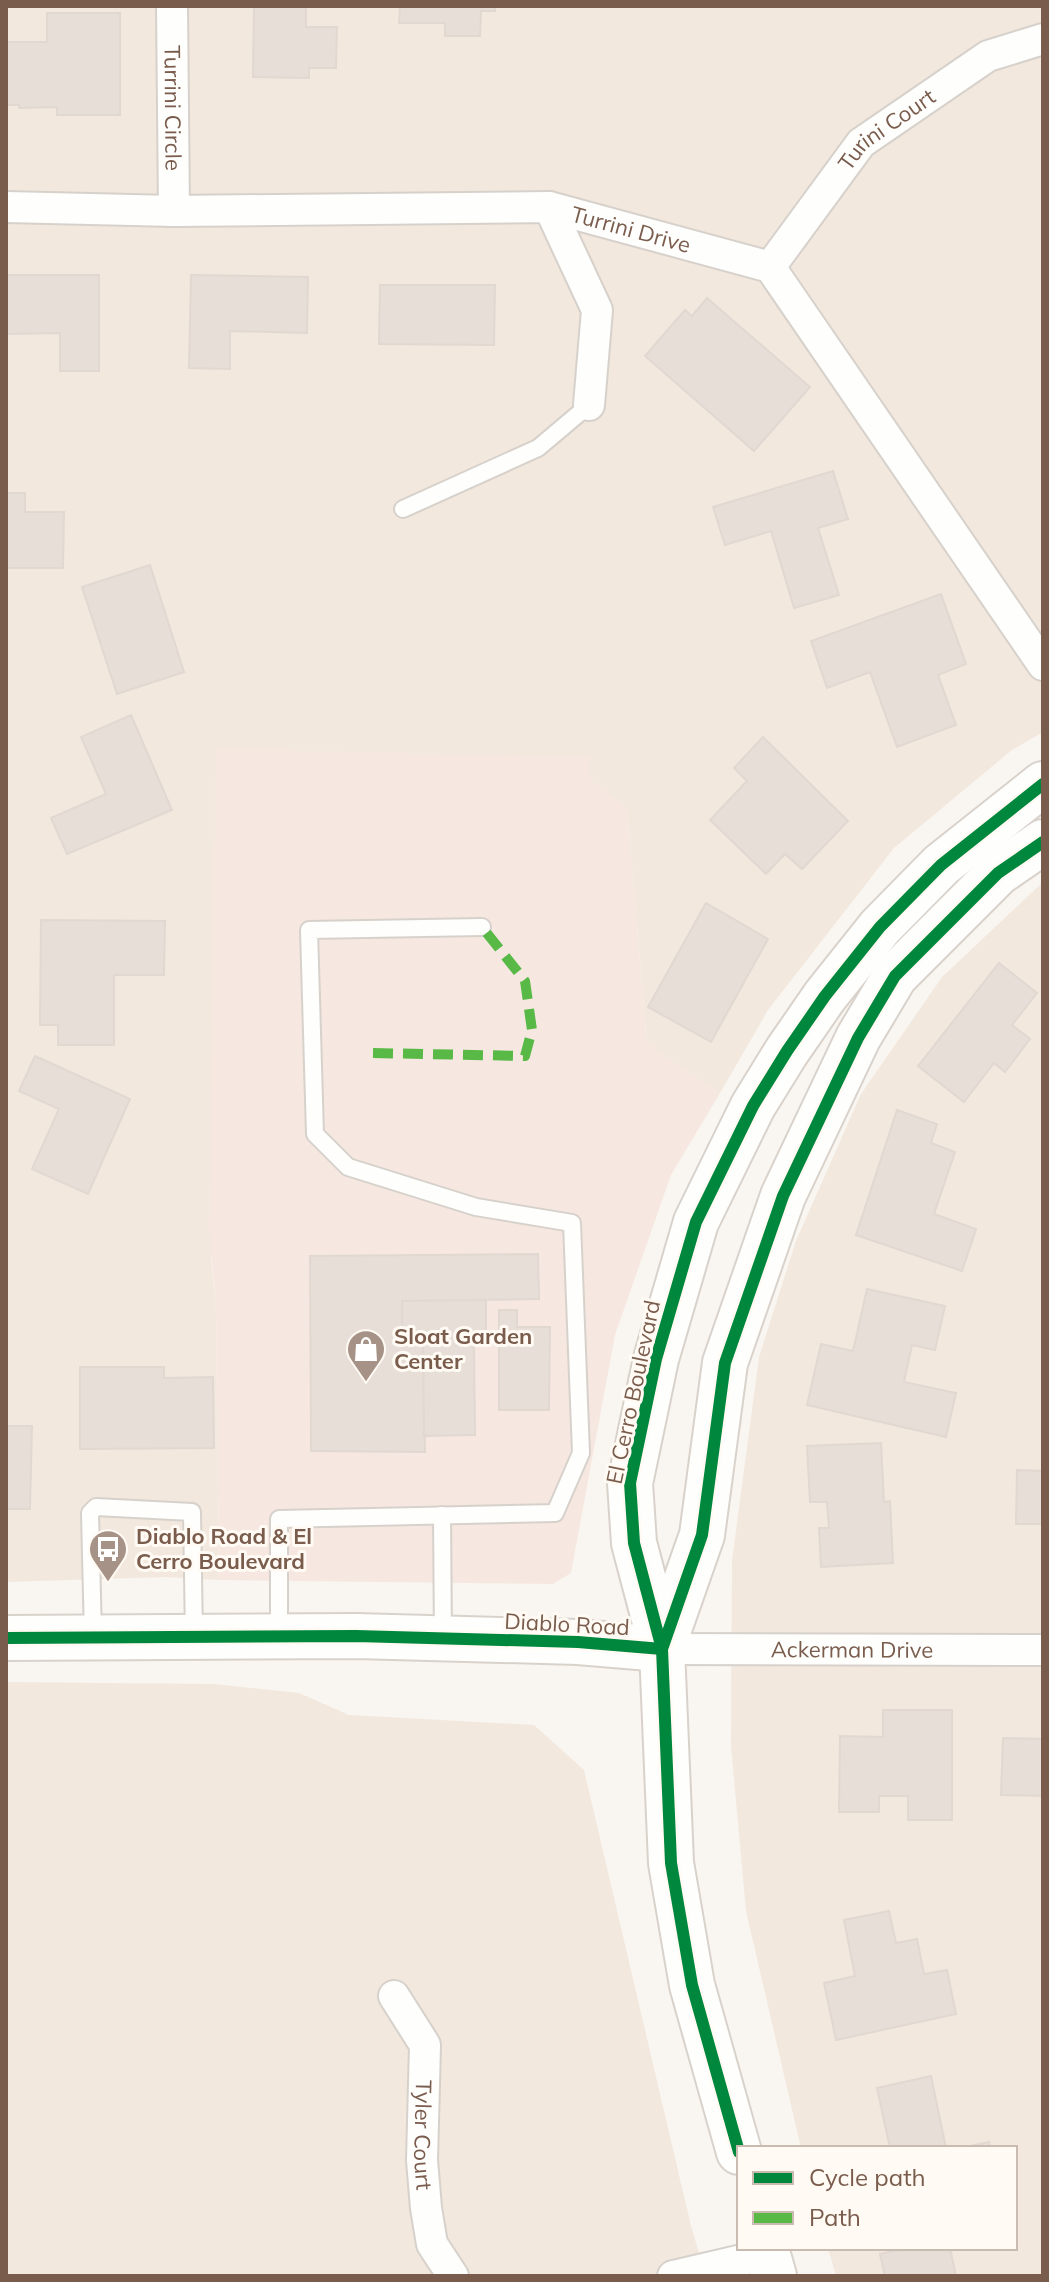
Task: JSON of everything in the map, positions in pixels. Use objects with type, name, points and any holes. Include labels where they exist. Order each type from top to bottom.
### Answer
[{"type":"street","name":"Turrini Circle","points":[[172,6],[174,211]]},
{"type":"street","name":"Turini Court","points":[[770,267],[861,143],[988,56],[1043,39]]},
{"type":"street","name":"Turrini Drive","points":[[6,207],[174,211],[549,207],[770,267]]},
{"type":"street","points":[[549,207],[597,310],[589,405]]},
{"type":"street","points":[[770,267],[1043,665]]},
{"type":"street","name":"El Cerro Boulevard","points":[[662,1649],[634,1543],[630,1483],[656,1359],[696,1222],[753,1106],[795,1040],[852,961],[880,927],[941,865],[1043,784]]},
{"type":"street","points":[[737,2146],[692,1985],[671,1863],[662,1649],[702,1535],[725,1363],[783,1196],[858,1038],[895,976],[998,873],[1043,842]]},
{"type":"street","name":"Diablo Road","points":[[6,1638],[279,1636],[578,1642],[662,1649]]},
{"type":"street","name":"Ackerman Drive","points":[[662,1649],[1043,1650]]},
{"type":"street","name":"Tyler Court","points":[[394,1996],[425,2045],[422,2160],[426,2208],[432,2244],[453,2276]]},
{"type":"street","points":[[673,2276],[769,2259]]},
{"type":"lane","points":[[403,509],[538,448],[589,405]]},
{"type":"lane","points":[[279,1636],[279,1519],[555,1513],[581,1453],[572,1223],[476,1207],[348,1167],[315,1134],[309,930],[482,927]]},
{"type":"lane","points":[[93,1637],[90,1513],[96,1507],[192,1512],[194,1637]]},
{"type":"lane","points":[[442,1515],[443,1639]]},
{"type":"shaded area","points":[[6,6],[1043,6],[1043,732],[1012,750],[894,848],[768,1010],[720,1093],[647,1044],[627,808],[211,1258],[216,1311],[219,1580],[165,1577],[6,1582]]},
{"type":"shaded area","points":[[216,749],[590,757],[589,778],[627,808],[647,1043],[720,1093],[671,1175],[615,1335],[571,1573],[553,1584],[219,1580],[216,1311],[209,1226]]},
{"type":"shaded area","points":[[1043,882],[1043,2276],[836,2276],[829,2250],[1017,2250],[1017,2146],[801,2146],[746,1911],[731,1746],[732,1561],[759,1357],[796,1241],[861,1094],[942,977]]},
{"type":"shaded area","points":[[6,1682],[214,1684],[299,1693],[349,1715],[534,1725],[584,1770],[691,2226],[706,2276],[6,2276]]},
{"type":"building","points":[[254,6],[306,6],[306,27],[337,27],[336,68],[309,68],[309,78],[253,77]]},
{"type":"building","points":[[400,6],[495,6],[495,11],[481,11],[480,36],[445,36],[445,23],[399,23]]},
{"type":"building","points":[[47,13],[120,13],[120,115],[57,115],[57,107],[19,108],[19,105],[6,105],[6,42],[47,42]]},
{"type":"building","points":[[6,275],[99,275],[99,371],[60,371],[60,333],[6,334]]},
{"type":"building","points":[[191,275],[308,277],[307,333],[230,331],[230,369],[189,368]]},
{"type":"building","points":[[380,285],[495,285],[494,345],[379,344]]},
{"type":"building","points":[[707,298],[810,387],[754,451],[645,356],[685,310],[692,316]]},
{"type":"building","points":[[833,471],[848,519],[818,528],[839,595],[794,608],[771,531],[725,545],[713,507]]},
{"type":"building","points":[[6,493],[25,493],[25,512],[64,512],[63,568],[6,568]]},
{"type":"building","points":[[150,565],[184,672],[117,694],[82,587]]},
{"type":"building","points":[[941,594],[966,664],[938,675],[956,725],[897,747],[870,672],[827,688],[811,641]]},
{"type":"building","points":[[131,715],[172,810],[67,854],[51,818],[106,794],[81,737]]},
{"type":"building","points":[[763,737],[848,821],[802,869],[785,854],[766,874],[710,820],[747,781],[734,768]]},
{"type":"building","points":[[706,903],[768,939],[711,1042],[648,1007]]},
{"type":"building","points":[[41,920],[165,921],[164,975],[114,975],[114,1045],[58,1045],[58,1025],[40,1025]]},
{"type":"building","points":[[999,963],[1037,993],[1012,1025],[1030,1039],[1005,1072],[994,1063],[964,1102],[918,1066]]},
{"type":"building","points":[[35,1056],[130,1099],[88,1194],[32,1169],[59,1109],[19,1091]]},
{"type":"building","points":[[897,1110],[937,1124],[931,1143],[955,1152],[934,1214],[976,1229],[962,1271],[856,1235]]},
{"type":"building","points":[[538,1254],[539,1299],[402,1301],[402,1344],[423,1344],[425,1452],[311,1451],[310,1256]]},
{"type":"building","points":[[867,1289],[945,1306],[935,1350],[912,1345],[904,1382],[956,1393],[946,1437],[807,1405],[821,1344],[853,1351]]},
{"type":"building","points":[[486,1300],[486,1343],[474,1343],[475,1435],[424,1436],[423,1344],[402,1344],[402,1301]]},
{"type":"building","points":[[499,1310],[517,1310],[517,1327],[550,1327],[549,1410],[499,1410]]},
{"type":"building","points":[[80,1367],[164,1367],[164,1378],[213,1377],[214,1448],[80,1449]]},
{"type":"building","points":[[6,1426],[32,1426],[30,1509],[6,1509]]},
{"type":"building","points":[[881,1443],[884,1502],[890,1501],[893,1563],[821,1567],[819,1528],[829,1528],[827,1502],[810,1502],[807,1446]]},
{"type":"building","points":[[1017,1470],[1043,1471],[1043,1524],[1016,1524]]},
{"type":"building","points":[[883,1710],[952,1710],[952,1820],[908,1820],[908,1796],[879,1796],[879,1812],[839,1812],[840,1736],[883,1737]]},
{"type":"building","points":[[1003,1738],[1043,1739],[1043,1796],[1001,1795]]},
{"type":"building","points":[[889,1911],[896,1943],[917,1939],[924,1974],[947,1970],[956,2014],[836,2040],[824,1983],[855,1976],[844,1920]]},
{"type":"building","points":[[931,2076],[946,2146],[890,2146],[877,2088]]},
{"type":"building","points":[[899,2250],[950,2250],[956,2276],[885,2276],[880,2254]]},
{"type":"marked path","points":[[373,1053],[525,1056],[532,1030],[525,981],[482,927]]},
{"type":"cycle path","points":[[737,2146],[692,1985],[671,1863],[662,1649],[634,1543],[630,1483],[656,1359],[696,1222],[753,1106],[787,1051],[825,996],[880,927],[941,865],[1043,784]]},
{"type":"cycle path","points":[[662,1649],[702,1535],[725,1363],[783,1196],[858,1038],[895,976],[998,873],[1043,842]]},
{"type":"cycle path","points":[[6,1638],[356,1636],[578,1642],[662,1649]]},
{"type":"place","name":"Sloat Garden Center","points":[[366,1383]]},
{"type":"place","name":"Diablo Road & El Cerro Boulevard","points":[[108,1583]]}]
